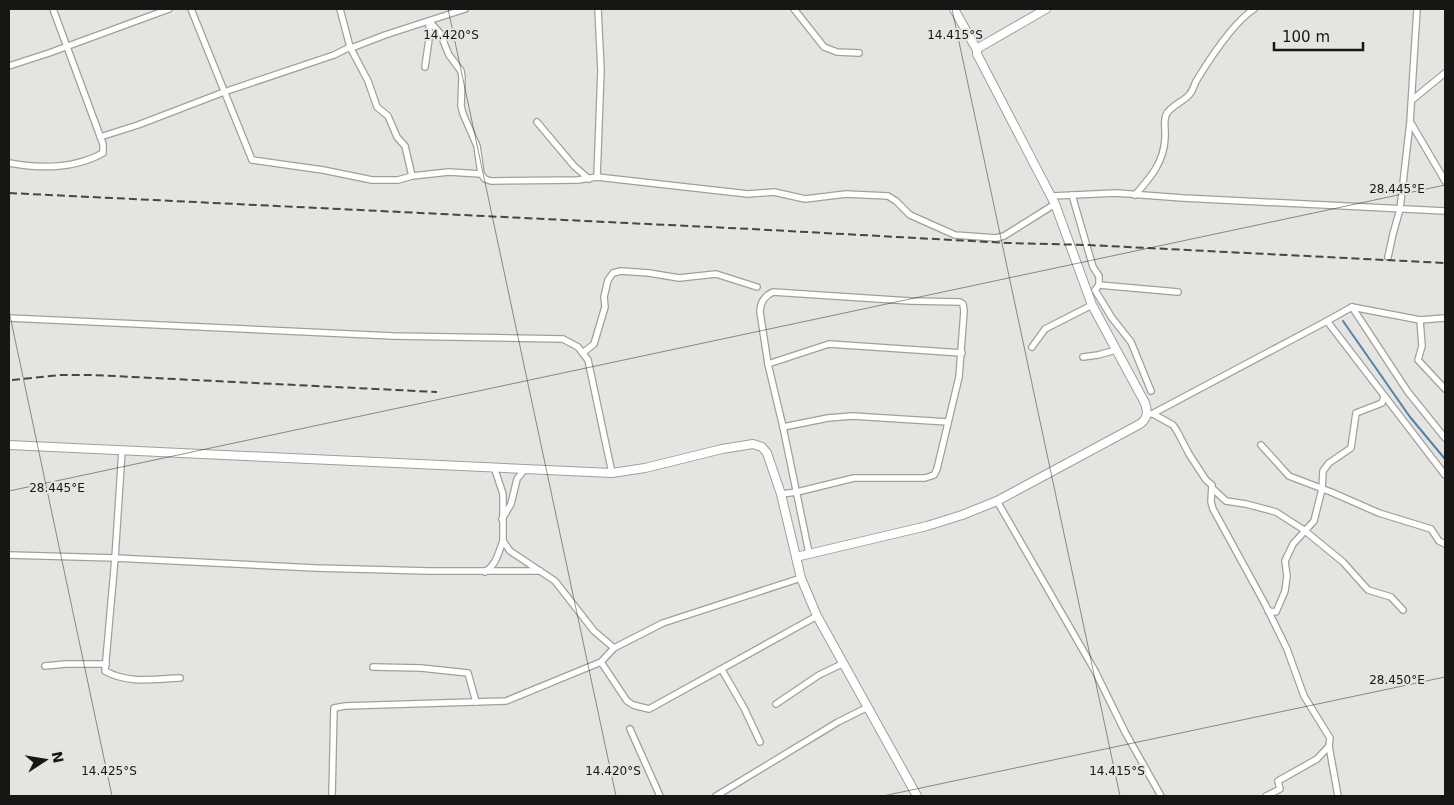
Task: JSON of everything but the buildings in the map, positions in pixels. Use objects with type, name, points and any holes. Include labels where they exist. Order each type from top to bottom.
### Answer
[{"type":"main road","points":[[796,557],[927,526],[997,501],[1140,424],[1150,414],[1092,305],[1056,204],[954,9]]},
{"type":"main road","points":[[977,50],[1046,9]]},
{"type":"main road","points":[[9,445],[612,473],[645,468],[722,449],[753,444],[762,447],[767,453],[781,494],[801,578],[818,616],[917,796]]},
{"type":"street","points":[[9,163],[60,167],[103,154],[104,148],[52,9]]},
{"type":"street","points":[[9,66],[169,9]]},
{"type":"street","points":[[191,9],[252,160],[323,170],[372,180],[398,180],[412,176],[449,172],[481,174]]},
{"type":"street","points":[[340,9],[350,47],[368,81],[377,107],[388,116],[396,137],[405,146],[412,176]]},
{"type":"street","points":[[100,137],[334,55],[350,47],[465,9]]},
{"type":"street","points":[[597,178],[597,131],[601,70],[598,9]]},
{"type":"street","points":[[794,9],[824,47],[837,52],[859,53]]},
{"type":"street","points":[[1135,195],[1159,165],[1164,153],[1166,115],[1170,109],[1189,96],[1196,81],[1217,50],[1243,17],[1254,9]]},
{"type":"street","points":[[1388,257],[1400,209],[1412,100],[1417,9]]},
{"type":"street","points":[[425,67],[429,39],[428,21]]},
{"type":"street","points":[[428,21],[440,33],[449,55],[461,70],[462,114],[477,146],[481,174],[485,179],[491,181],[597,178],[748,194],[774,192],[805,199],[846,194],[888,196],[910,215],[955,234],[996,238],[1004,236],[1056,204]]},
{"type":"street","points":[[1412,100],[1445,73]]},
{"type":"street","points":[[537,122],[574,166],[589,179]]},
{"type":"street","points":[[1410,122],[1445,181]]},
{"type":"street","points":[[1436,166],[1445,170]]},
{"type":"street","points":[[1052,196],[1116,193],[1445,211]]},
{"type":"street","points":[[1072,195],[1093,267],[1099,276],[1099,285],[1094,290],[1112,318],[1131,342],[1151,391]]},
{"type":"street","points":[[584,352],[594,344],[605,308],[604,297],[608,280],[613,273],[621,271],[649,273],[679,278],[716,274],[757,287]]},
{"type":"street","points":[[1099,285],[1178,292]]},
{"type":"street","points":[[781,494],[797,492],[854,478],[925,478],[934,475],[959,377],[962,353],[963,304],[960,302],[910,301],[773,292],[768,294],[760,306],[768,364],[784,427],[797,492],[809,553]]},
{"type":"street","points":[[1032,347],[1045,329],[1092,305]]},
{"type":"street","points":[[1352,307],[1408,392],[1445,438]]},
{"type":"street","points":[[1150,414],[1352,307],[1420,320],[1445,318]]},
{"type":"street","points":[[9,318],[393,336],[563,339],[571,342],[584,352],[592,372],[612,473]]},
{"type":"street","points":[[1420,320],[1422,346],[1418,360],[1445,389]]},
{"type":"street","points":[[1327,321],[1445,475]]},
{"type":"street","points":[[768,364],[829,344],[962,353]]},
{"type":"street","points":[[1083,357],[1116,350]]},
{"type":"street","points":[[1268,611],[1276,612],[1285,591],[1287,576],[1285,561],[1293,544],[1314,521],[1322,489],[1323,470],[1329,463],[1351,448],[1356,412],[1382,403],[1384,396]]},
{"type":"street","points":[[1150,414],[1173,425],[1206,480],[1226,501],[1276,512],[1304,530],[1343,562],[1368,590],[1391,597],[1404,610]]},
{"type":"street","points":[[784,427],[828,418],[852,416],[948,422]]},
{"type":"street","points":[[1261,445],[1289,476],[1379,513],[1431,529],[1439,541],[1445,544]]},
{"type":"street","points":[[122,451],[105,671],[116,677],[134,680],[180,678]]},
{"type":"street","points":[[494,467],[503,494],[502,519],[504,541],[510,551],[555,581],[594,631],[614,648]]},
{"type":"street","points":[[502,519],[511,504],[518,479],[525,468]]},
{"type":"street","points":[[1212,488],[1211,502],[1213,509],[1289,654],[1304,696],[1330,738],[1329,746],[1338,796]]},
{"type":"street","points":[[997,501],[1090,663],[1161,796]]},
{"type":"street","points":[[485,572],[496,561],[504,541]]},
{"type":"street","points":[[9,555],[325,568],[540,572]]},
{"type":"street","points":[[332,796],[334,708],[345,706],[506,701],[601,662],[614,648],[663,623],[801,578]]},
{"type":"street","points":[[601,662],[627,701],[633,705],[649,709],[818,616]]},
{"type":"street","points":[[776,704],[819,675],[844,663]]},
{"type":"street","points":[[46,666],[106,664]]},
{"type":"street","points":[[373,667],[421,668],[468,673],[476,702]]},
{"type":"street","points":[[722,670],[744,708],[760,742]]},
{"type":"street","points":[[716,796],[838,722],[868,707]]},
{"type":"street","points":[[630,729],[660,796]]},
{"type":"street","points":[[1266,796],[1280,789],[1278,781],[1317,759],[1329,746]]},
{"type":"waterway","points":[[1343,321],[1410,417],[1445,459]]},
{"type":"railway","points":[[9,193],[1445,263]]},
{"type":"railway","points":[[12,380],[61,375],[93,375],[437,392]]}]
